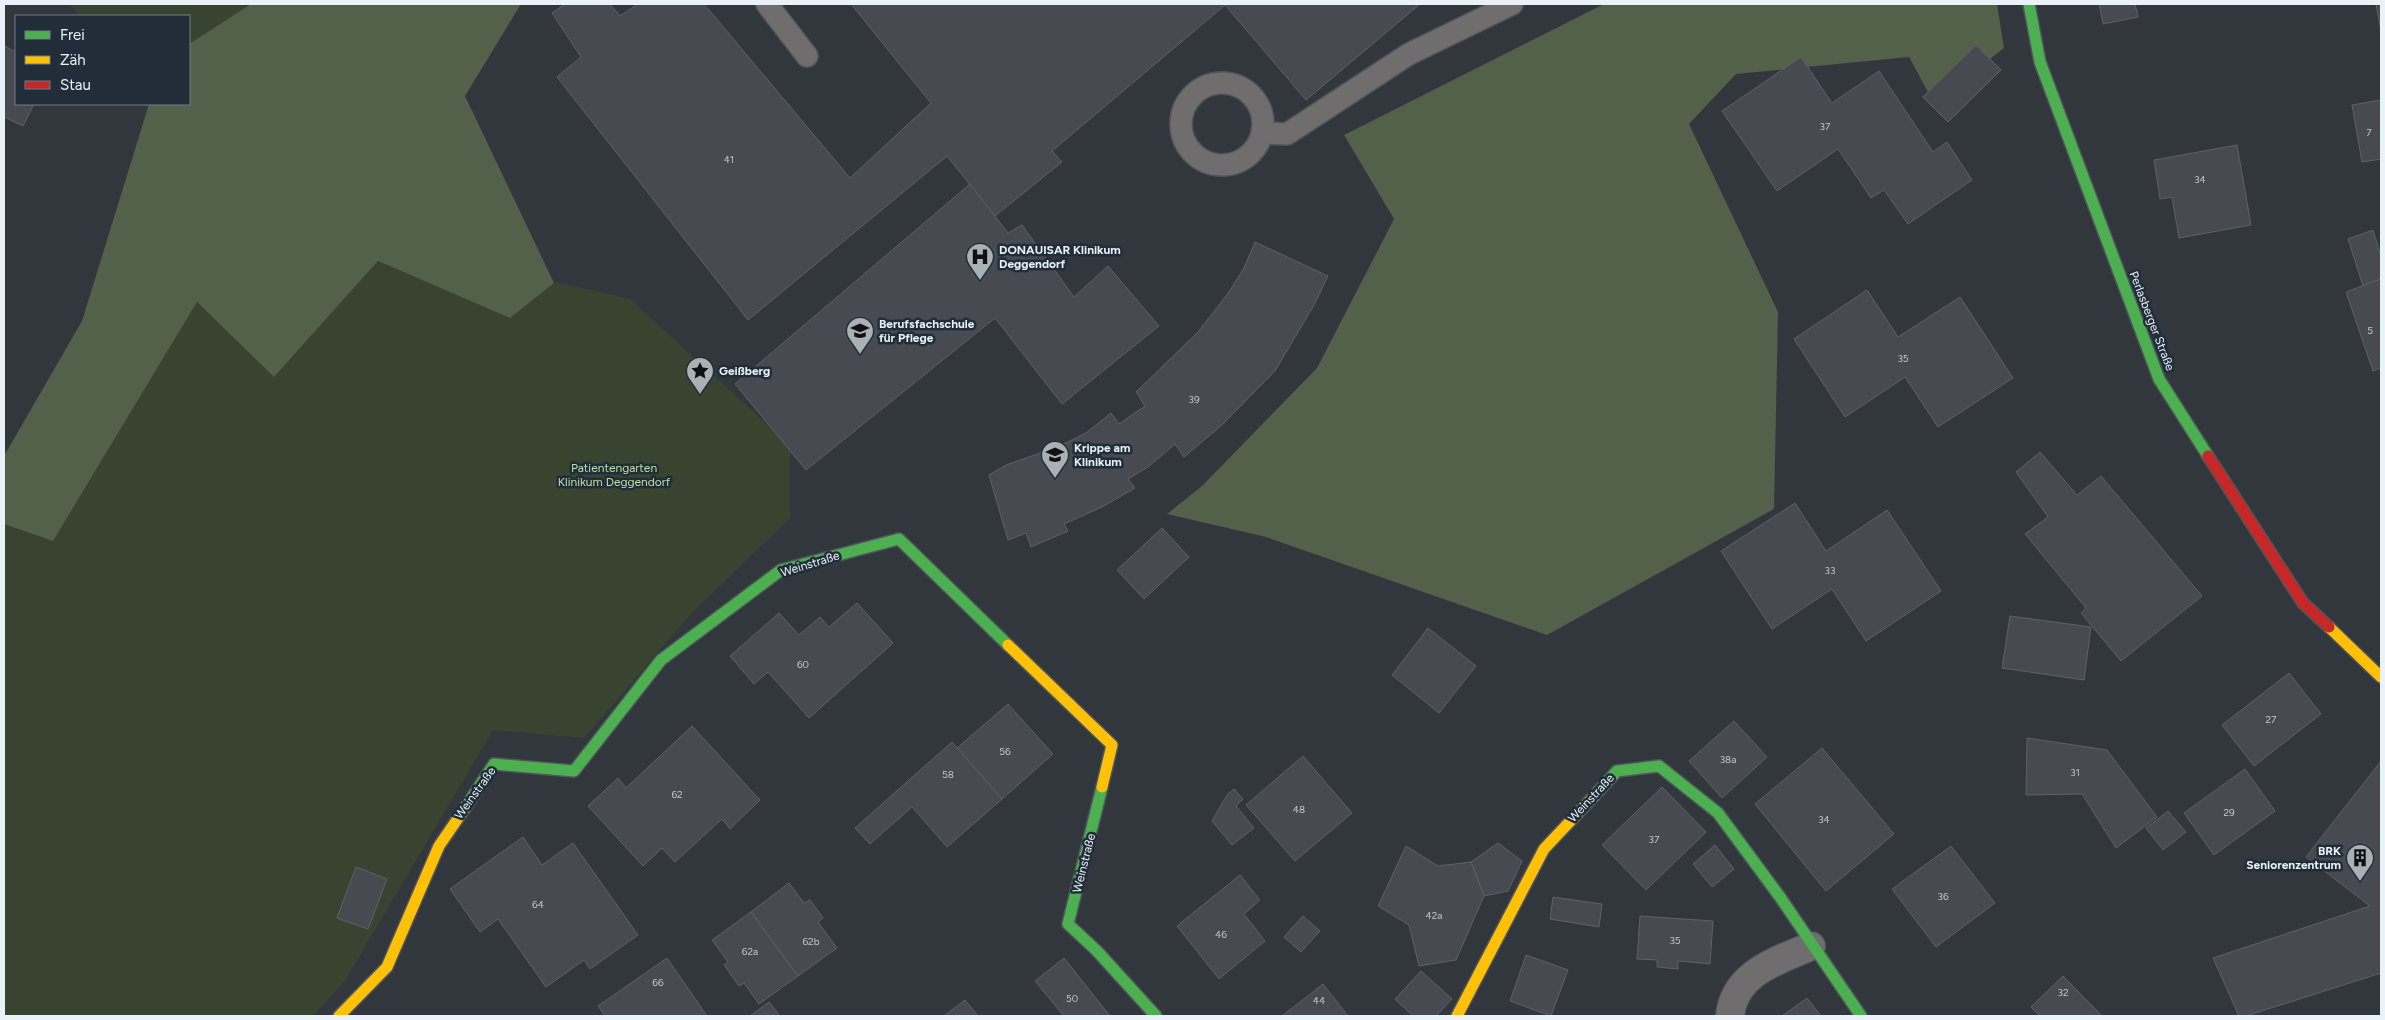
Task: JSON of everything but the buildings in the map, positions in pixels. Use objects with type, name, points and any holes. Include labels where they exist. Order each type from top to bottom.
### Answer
[{"type":"street","name":"Perlasberger Straße","points":[[2029,4],[2040,62],[2159,379],[2303,603],[2381,677]]},
{"type":"street","name":"Weinstraße","points":[[339,1016],[387,967],[439,846],[494,764],[574,772],[661,660],[781,570],[898,539],[1112,745],[1068,924],[1097,951],[1156,1016]]},
{"type":"street","name":"Weinstraße","points":[[1457,1016],[1544,849],[1616,771],[1659,766],[1718,813],[1780,898],[1811,946],[1861,1016]]},
{"type":"street","points":[[1730,1016],[1731,1004],[1740,986],[1760,968],[1811,946]]},
{"type":"lane","points":[[767,4],[807,56]]},
{"type":"lane","points":[[1262,133],[1287,134],[1408,54],[1512,4]]},
{"type":"green space","points":[[69,4],[251,4],[190,43],[190,15],[80,15]]},
{"type":"green space","points":[[251,4],[521,4],[465,96],[554,283],[510,318],[378,261],[274,377],[197,302],[53,541],[4,524],[4,456],[82,321],[149,105],[190,105],[190,43]]},
{"type":"green space","points":[[1604,4],[1997,4],[2004,48],[1934,103],[1909,57],[1736,74],[1689,124],[1778,312],[1774,509],[1547,635],[1266,537],[1167,514],[1202,486],[1317,368],[1394,219],[1344,135]]},
{"type":"green space","name":"Patientengarten Klinikum Deggendorf","points":[[378,261],[510,318],[555,282],[630,299],[790,445],[790,518],[692,613],[584,738],[493,730],[345,981],[313,1016],[4,1016],[4,524],[53,541],[197,302],[274,377]]},
{"type":"traffic: fast","points":[[2029,4],[2040,62],[2159,379],[2208,456]]},
{"type":"traffic: fast","points":[[465,808],[494,764],[574,771],[661,660],[781,570],[899,539],[1008,645]]},
{"type":"traffic: fast","points":[[1594,796],[1617,771],[1659,766],[1718,813],[1780,897],[1861,1016]]},
{"type":"traffic: fast","points":[[1102,787],[1068,924],[1097,951],[1156,1016]]},
{"type":"traffic: slow","points":[[2329,627],[2381,677]]},
{"type":"traffic: slow","points":[[1008,645],[1112,745],[1102,787]]},
{"type":"traffic: slow","points":[[1457,1016],[1544,849],[1594,796]]},
{"type":"traffic: slow","points":[[339,1016],[387,967],[439,846],[465,808]]},
{"type":"traffic: jam","points":[[2208,456],[2303,603],[2329,627]]},
{"type":"place","name":"DONAUISAR Klinikum Deggendorf","points":[[980,281]]},
{"type":"place","name":"Berufsfachschule für Pflege","points":[[860,355]]},
{"type":"place","name":"Geißberg","points":[[700,395]]},
{"type":"place","name":"Krippe am Klinikum","points":[[1055,479]]},
{"type":"place","name":"BRK Seniorenzentrum","points":[[2360,882]]}]
